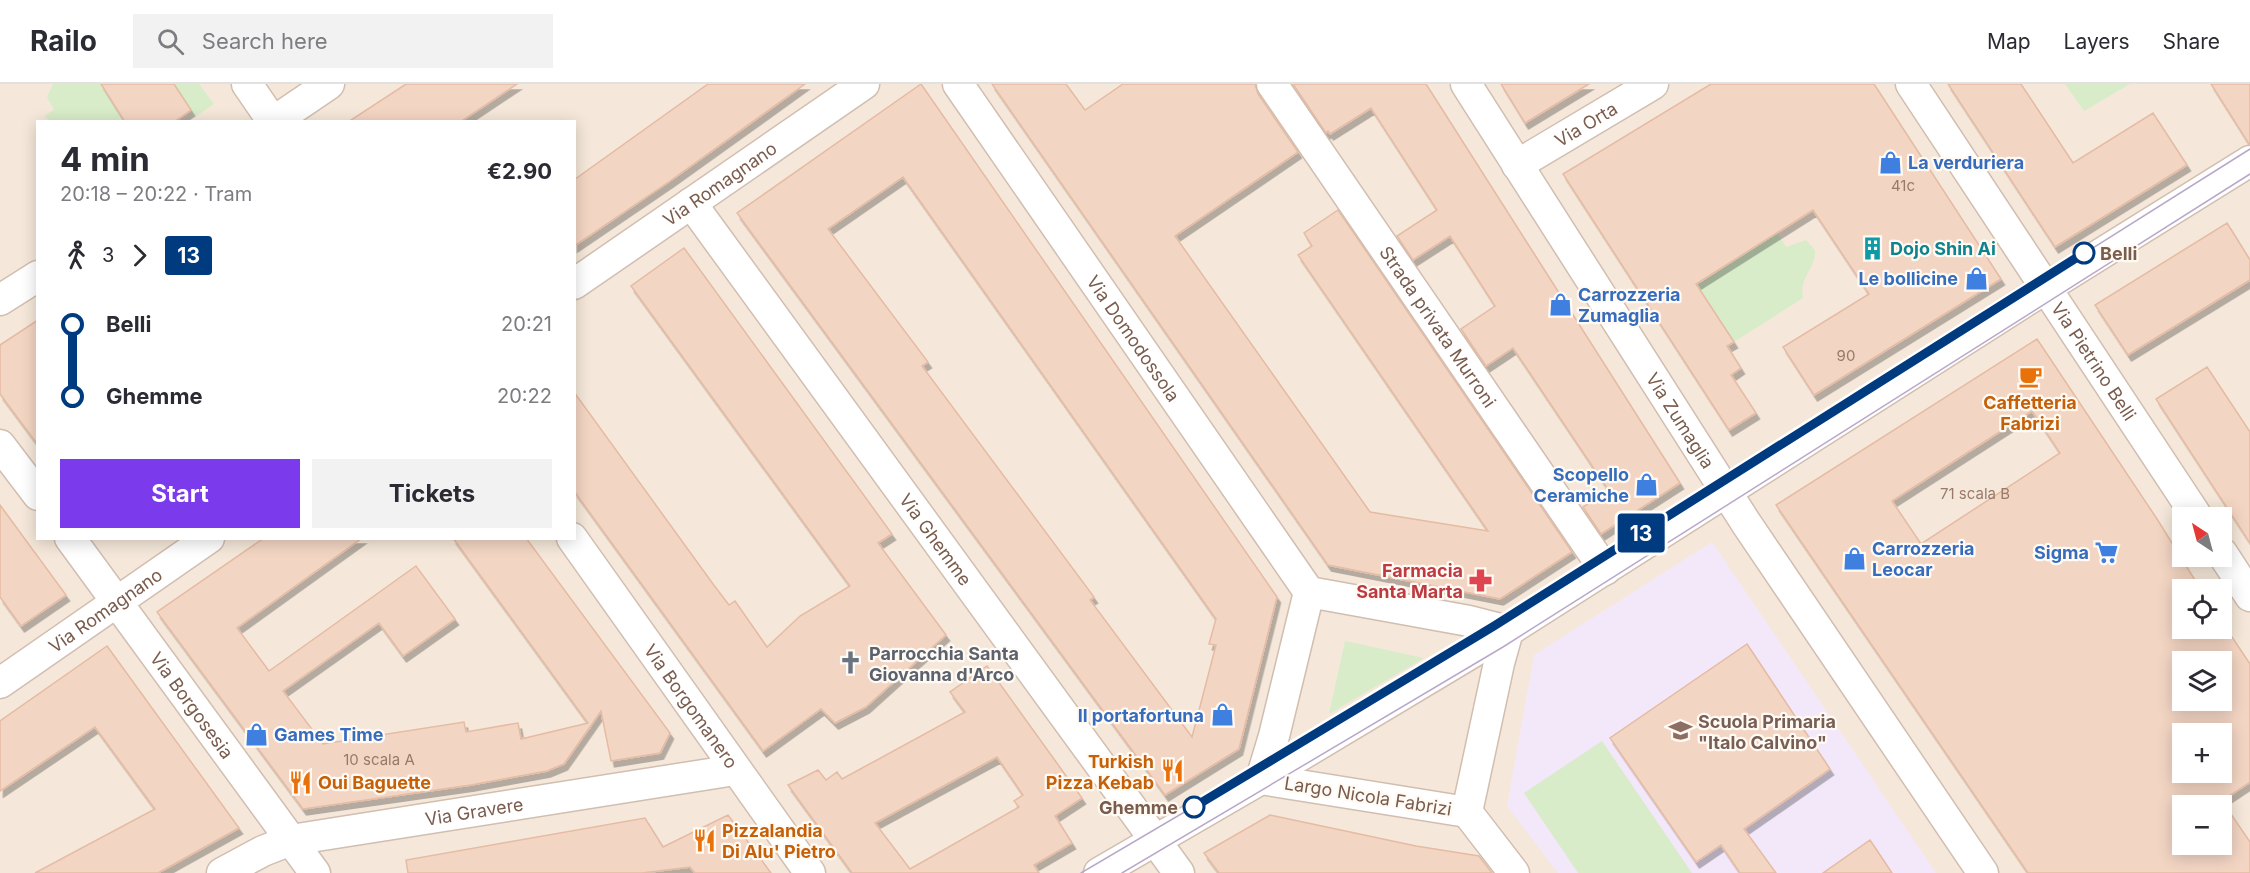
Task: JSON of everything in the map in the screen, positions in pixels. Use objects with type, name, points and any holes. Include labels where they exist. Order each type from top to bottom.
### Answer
[{"type":"street","points":[[247,84],[272,120]]},
{"type":"street","points":[[275,120],[330,84]]},
{"type":"street","name":"Via Romagnano","points":[[576,283],[864,84]]},
{"type":"street","name":"Via Domodossola","points":[[958,84],[1309,592]]},
{"type":"street","name":"Strada privata Murroni","points":[[1272,84],[1605,570]]},
{"type":"street","name":"Via Zumaglia","points":[[1466,84],[1726,492],[1983,873]]},
{"type":"street","name":"Via Orta","points":[[1517,165],[1653,84]]},
{"type":"street","name":"Via Pietrino Belli","points":[[1911,84],[2191,507]]},
{"type":"street","points":[[1099,873],[1509,631],[2046,288],[2250,161]]},
{"type":"street","name":"Via Ghemme","points":[[692,203],[1179,873]]},
{"type":"street","points":[[0,300],[36,277]]},
{"type":"street","points":[[0,445],[36,492]]},
{"type":"street","name":"Via Borgosesia","points":[[71,540],[315,873]]},
{"type":"street","name":"Via Romagnano","points":[[0,682],[206,540]]},
{"type":"street","name":"Via Borgomanero","points":[[573,540],[810,873]]},
{"type":"street","points":[[2231,567],[2250,596]]},
{"type":"street","points":[[1309,592],[1469,621],[1509,631]]},
{"type":"street","name":"Largo Nicola Fabrizi","points":[[1309,592],[1274,736],[1261,779],[1467,812],[1499,663],[1509,631]]},
{"type":"street","name":"Via Gravere","points":[[222,873],[263,850],[291,840],[735,770]]},
{"type":"street","points":[[1467,812],[1514,873]]},
{"type":"shaded area","points":[[0,84],[2250,84],[2250,873],[0,873]]},
{"type":"shaded area","name":"Scuola Primaria \"Italo Calvino\"","points":[[1712,542],[1936,873],[1558,873],[1507,806],[1534,655]]},
{"type":"green space","points":[[53,84],[135,84],[125,120],[49,120],[44,116],[54,110],[47,97]]},
{"type":"green space","points":[[174,84],[199,84],[214,104],[195,117]]},
{"type":"green space","points":[[2065,84],[2130,84],[2084,111]]},
{"type":"green space","points":[[1777,233],[1786,247],[1806,240],[1815,250],[1815,257],[1803,284],[1803,298],[1734,342],[1697,285]]},
{"type":"green space","points":[[1345,641],[1424,658],[1329,714]]},
{"type":"green space","points":[[1602,741],[1692,873],[1578,873],[1524,793]]},
{"type":"building","points":[[101,84],[174,84],[191,110],[177,120],[124,120]]},
{"type":"building","points":[[406,84],[517,84],[463,120],[351,120]]},
{"type":"building","points":[[708,84],[805,84],[670,181],[576,245],[576,179]]},
{"type":"building","points":[[921,84],[1277,597],[1239,749],[1165,795],[737,213]],"holes":[[[903,177],[1216,619],[1209,644],[1216,645],[1192,737],[1090,600],[1094,597],[922,366],[928,362],[828,229]]]},
{"type":"building","points":[[992,84],[1066,84],[1085,110],[1123,84],[1255,84],[1258,94],[1298,152],[1175,236],[1370,512],[1488,531],[1298,255],[1312,246],[1304,233],[1338,210],[1572,552],[1500,599],[1328,565]]},
{"type":"building","points":[[1293,84],[1426,84],[1680,483],[1601,534],[1583,507],[1609,491],[1513,348],[1486,366],[1461,329],[1495,306],[1450,236],[1413,260],[1397,236],[1437,210],[1371,108],[1330,134],[1328,131],[1326,133]]},
{"type":"building","points":[[1501,84],[1589,84],[1525,123]]},
{"type":"building","points":[[1711,84],[1874,84],[2001,279],[1814,395],[1783,347],[1869,294],[1813,210],[1696,284],[1734,342],[1727,346],[1741,368],[1731,375],[1756,413],[1729,430],[1563,174]]},
{"type":"building","points":[[1948,84],[2021,84],[2073,163],[2153,113],[2187,165],[2055,247]]},
{"type":"building","points":[[2211,84],[2250,84],[2250,144],[2249,144]]},
{"type":"building","points":[[2227,223],[2250,260],[2250,280],[2128,355],[2095,305]]},
{"type":"building","points":[[684,248],[892,534],[878,543],[946,635],[866,707],[835,723],[821,709],[763,751],[576,494],[576,395],[713,584],[729,605],[735,601],[767,647],[800,616],[850,586],[631,286]]},
{"type":"building","points":[[36,321],[36,442],[0,394],[0,345]]},
{"type":"building","points":[[2037,339],[2172,543],[2172,567],[2187,567],[2194,579],[2172,579],[2172,639],[2232,639],[2232,637],[2250,664],[2250,782],[2231,795],[2172,795],[2172,855],[2232,855],[2232,816],[2250,842],[2250,873],[2028,873],[1776,505]],"holes":[[[2032,411],[2060,453],[1921,544],[1892,501]]]},
{"type":"building","points":[[2207,367],[2250,432],[2250,543],[2232,515],[2232,507],[2226,507],[2156,399]]},
{"type":"building","points":[[0,505],[66,595],[21,626],[0,597]]},
{"type":"building","points":[[261,540],[359,540],[237,628],[269,671],[416,566],[455,619],[403,656],[379,623],[283,691],[323,744],[464,722],[466,732],[518,723],[521,739],[588,723],[454,540],[527,540],[670,733],[660,753],[611,761],[601,711],[564,764],[547,771],[471,785],[303,809],[157,612]]},
{"type":"building","points":[[1747,644],[1830,769],[1744,829],[1776,873],[1740,873],[1721,845],[1696,862],[1610,738]]},
{"type":"building","points":[[107,646],[239,828],[158,873],[35,873],[155,809],[95,727],[0,791],[0,721]]},
{"type":"building","points":[[987,666],[1082,798],[1055,816],[1072,843],[1034,865],[1039,873],[852,873],[788,785],[818,770],[826,780],[837,772],[842,779],[965,712],[950,692]],"holes":[[[997,757],[1023,795],[1014,801],[1019,807],[910,869],[875,823]]]},
{"type":"building","points":[[728,815],[771,873],[695,873],[690,867],[642,873],[408,873],[406,860],[645,818],[663,847]]},
{"type":"building","points":[[1270,815],[1416,846],[1479,856],[1492,873],[1219,873],[1204,853]]},
{"type":"building","points":[[1870,840],[1892,873],[1823,873]]},
{"type":"tram line","points":[[1081,873],[1493,626],[2250,149]]},
{"type":"tram line","points":[[1122,873],[1503,647],[2250,174]]},
{"type":"tram line","name":"13","points":[[1194,807],[1494,626],[2084,253]]},
{"type":"place","name":"La verduriera","points":[[1890,162]]},
{"type":"place","name":"Dojo Shin Ai","points":[[1872,248]]},
{"type":"place","name":"Belli","points":[[2084,253]]},
{"type":"place","name":"Le bollicine","points":[[1976,278]]},
{"type":"place","name":"Carrozzeria Zumaglia","points":[[1560,304]]},
{"type":"place","name":"Caffetteria Fabrizi","points":[[2030,376]]},
{"type":"place","name":"Scopello Ceramiche","points":[[1647,484]]},
{"type":"place","name":"Sigma","points":[[2107,552]]},
{"type":"place","name":"Carrozzeria Leocar","points":[[1854,558]]},
{"type":"place","name":"Farmacia Santa Marta","points":[[1481,580]]},
{"type":"place","name":"Parrocchia Santa Giovanna d'Arco","points":[[851,663]]},
{"type":"place","name":"Il portafortuna","points":[[1222,715]]},
{"type":"place","name":"Scuola Primaria \"Italo Calvino\"","points":[[1680,731]]},
{"type":"place","name":"Games Time","points":[[256,734]]},
{"type":"place","name":"Turkish Pizza Kebab","points":[[1172,771]]},
{"type":"place","name":"Oui Baguette","points":[[300,782]]},
{"type":"place","name":"Ghemme","points":[[1194,807]]},
{"type":"place","name":"Pizzalandia Di Alu' Pietro","points":[[704,840]]}]
